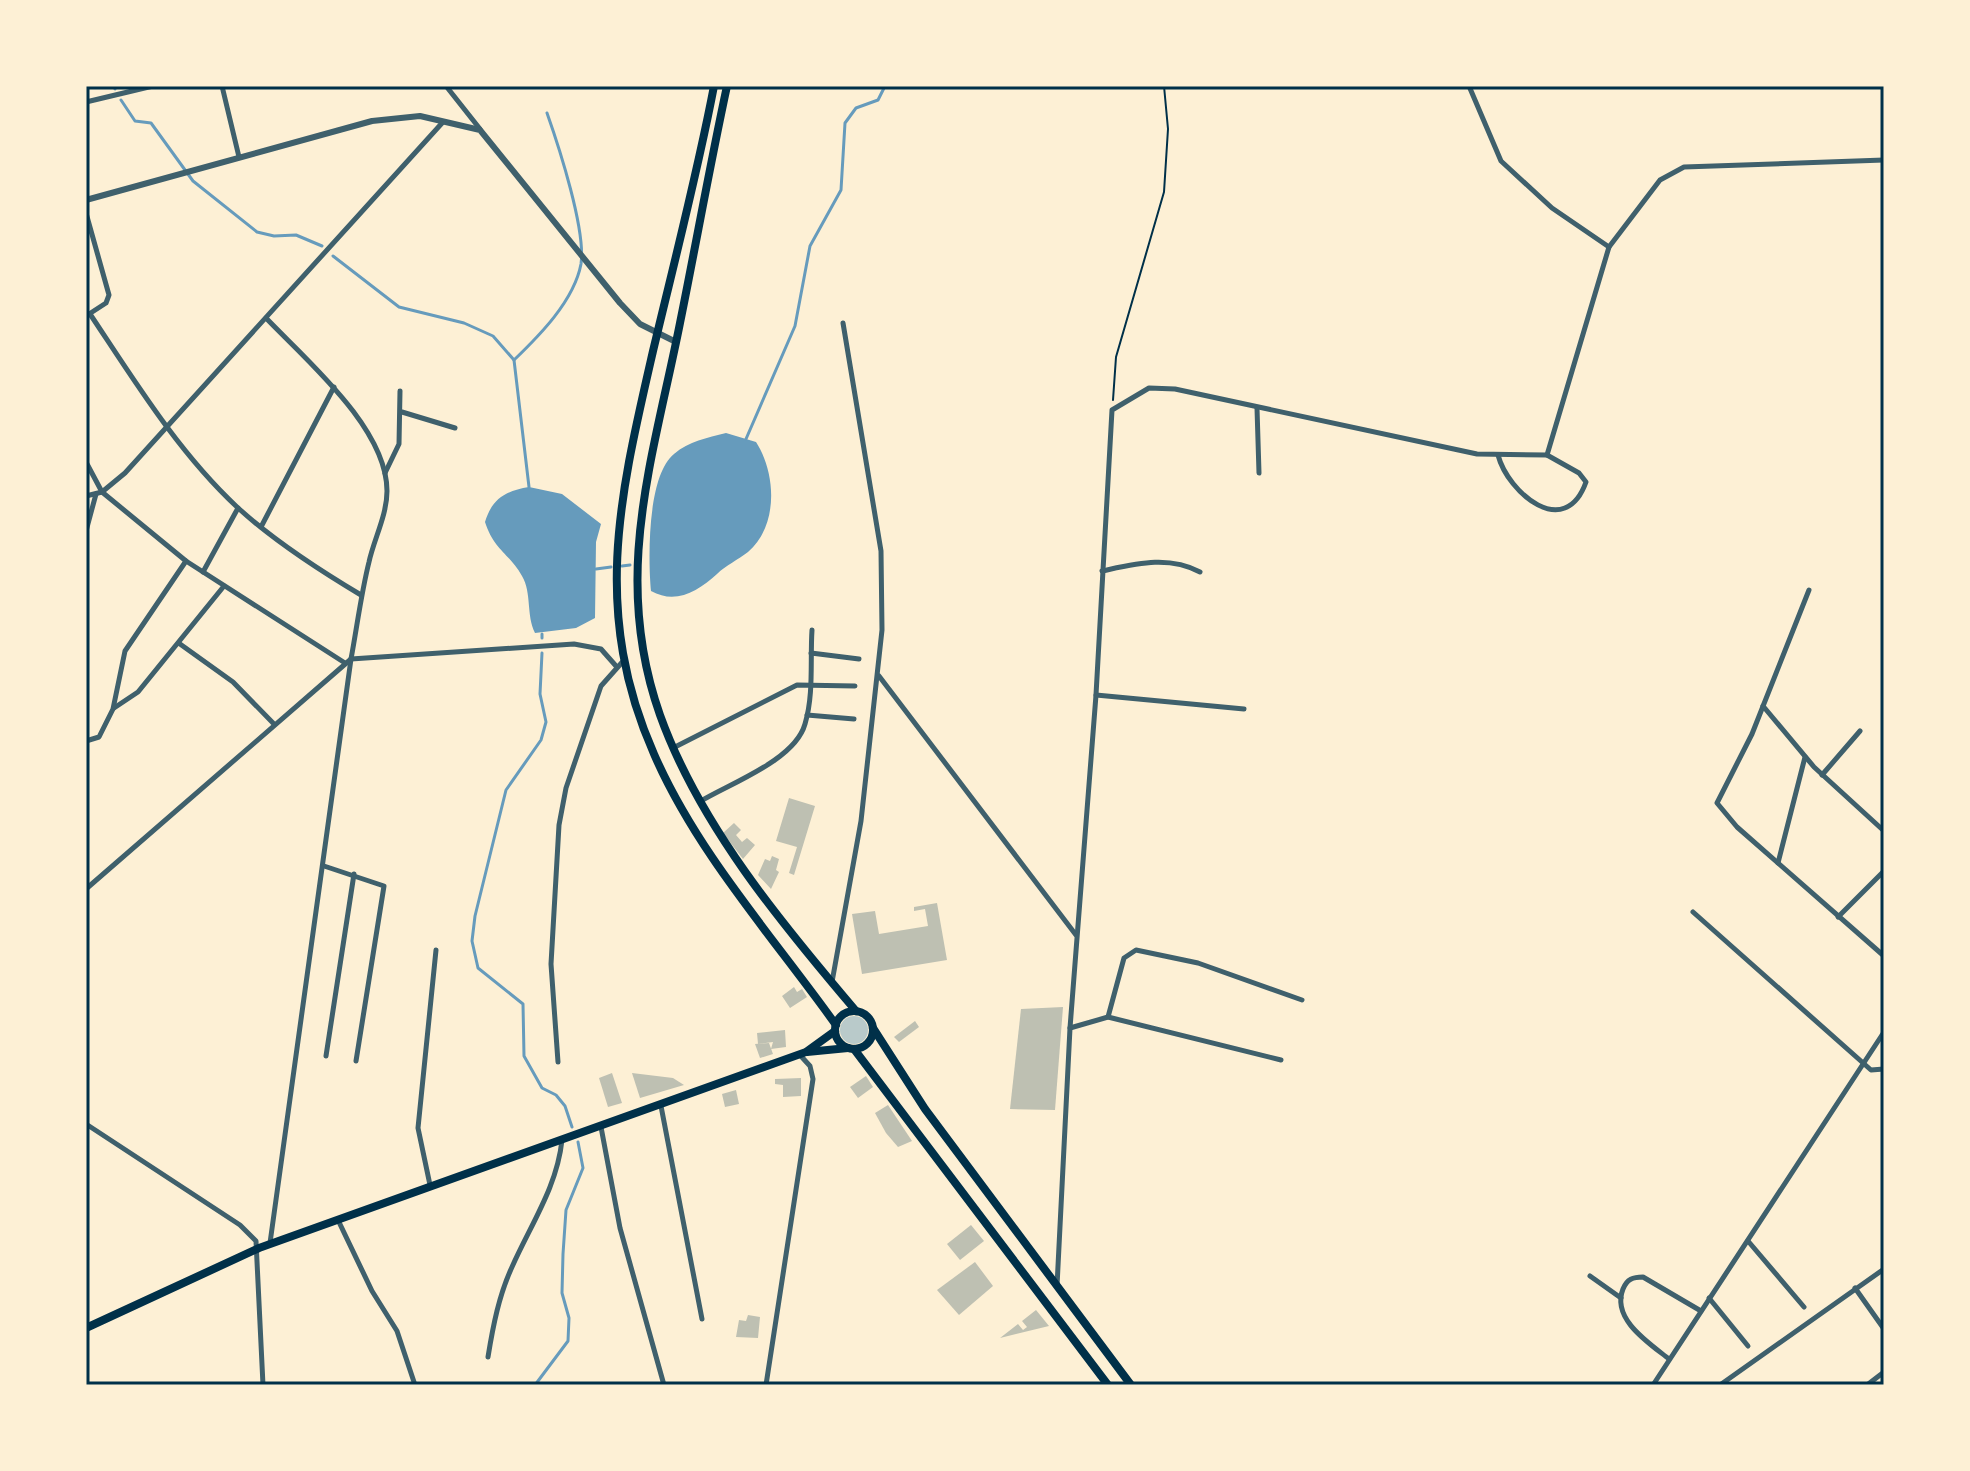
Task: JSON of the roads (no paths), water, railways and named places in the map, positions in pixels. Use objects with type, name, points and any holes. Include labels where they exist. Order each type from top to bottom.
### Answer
[{"type":"main road","points":[[714,86],[623,482],[618,521],[618,621],[645,731],[681,808],[835,1028],[839,1042],[851,1049],[1108,1385]]},
{"type":"main road","points":[[727,86],[645,481],[635,561],[642,646],[673,748],[701,801],[739,859],[832,983],[856,1011],[868,1016],[899,1072],[1131,1385]]},
{"type":"main road","points":[[803,1053],[835,1028],[843,1014],[856,1011]]},
{"type":"main road","points":[[86,1328],[259,1248],[338,1218],[661,1106],[803,1053],[851,1049],[868,1044],[873,1028]]},
{"type":"main road","points":[[1008,1251],[1023,1240]]},
{"type":"street","points":[[86,102],[153,86]]},
{"type":"street","points":[[222,86],[239,157]]},
{"type":"street","points":[[446,86],[620,303],[640,324],[676,342]]},
{"type":"street","points":[[1469,86],[1501,161],[1552,208],[1609,247]]},
{"type":"street","points":[[86,200],[406,115],[480,130]]},
{"type":"street","points":[[86,496],[99,493],[125,473],[443,122]]},
{"type":"street","points":[[1547,455],[1609,247],[1660,180],[1675,169],[1884,160]]},
{"type":"street","points":[[86,213],[109,295],[106,303],[88,315],[167,426],[238,508],[361,595]]},
{"type":"street","points":[[266,318],[334,387],[368,435],[385,473],[385,506],[361,595],[348,661],[324,866],[300,1004],[270,1244]]},
{"type":"street","points":[[832,983],[861,821],[882,630],[881,551],[843,323]]},
{"type":"street","points":[[261,527],[334,387]]},
{"type":"street","points":[[1057,1287],[1070,1028],[1096,695],[1112,410],[1140,392],[1158,387],[1447,448],[1498,455],[1547,455],[1579,473],[1586,482],[1570,503],[1544,511],[1529,501],[1504,471],[1498,455]]},
{"type":"street","points":[[385,473],[399,444],[400,391]]},
{"type":"street","points":[[1257,408],[1259,473]]},
{"type":"street","points":[[402,412],[455,428]]},
{"type":"street","points":[[86,462],[99,493],[186,561],[348,661]]},
{"type":"street","points":[[86,531],[99,493]]},
{"type":"street","points":[[203,572],[238,508]]},
{"type":"street","points":[[86,741],[99,737],[113,709],[125,651],[186,561]]},
{"type":"street","points":[[1102,571],[1176,562],[1200,572]]},
{"type":"street","points":[[113,709],[138,692],[224,586]]},
{"type":"street","points":[[1809,590],[1763,706],[1717,803],[1720,811],[1884,956]]},
{"type":"street","points":[[701,801],[770,764],[801,733],[807,715],[812,630]]},
{"type":"street","points":[[180,644],[233,682],[273,723]]},
{"type":"street","points":[[86,889],[273,723],[348,661],[574,644],[601,649],[616,666]]},
{"type":"street","points":[[811,653],[859,659]]},
{"type":"street","points":[[558,1062],[551,964],[559,825],[566,788],[597,698],[616,666],[625,658]]},
{"type":"street","points":[[878,675],[1076,935]]},
{"type":"street","points":[[673,748],[791,687],[810,683],[855,686]]},
{"type":"street","points":[[1096,695],[1244,709]]},
{"type":"street","points":[[1763,706],[1822,775],[1884,831]]},
{"type":"street","points":[[807,715],[854,719]]},
{"type":"street","points":[[1822,775],[1860,731]]},
{"type":"street","points":[[1778,863],[1805,757]]},
{"type":"street","points":[[324,866],[381,882],[384,889],[356,1061]]},
{"type":"street","points":[[1838,917],[1884,871]]},
{"type":"street","points":[[326,1056],[354,874]]},
{"type":"street","points":[[1693,912],[1871,1070],[1884,1069]]},
{"type":"street","points":[[430,1185],[418,1128],[436,950]]},
{"type":"street","points":[[1108,1017],[1124,958],[1136,950],[1198,963],[1302,1000]]},
{"type":"street","points":[[1070,1028],[1108,1017],[1281,1060]]},
{"type":"street","points":[[1653,1385],[1884,1032]]},
{"type":"street","points":[[766,1385],[813,1079],[803,1053]]},
{"type":"street","points":[[661,1106],[702,1319]]},
{"type":"street","points":[[86,1124],[240,1225],[259,1248],[263,1385]]},
{"type":"street","points":[[600,1126],[620,1228],[664,1385]]},
{"type":"street","points":[[488,1357],[503,1292],[554,1180],[562,1139]]},
{"type":"street","points":[[338,1218],[372,1291],[397,1331],[415,1385]]},
{"type":"street","points":[[1748,1240],[1804,1307]]},
{"type":"street","points":[[1721,1385],[1884,1269]]},
{"type":"street","points":[[1590,1276],[1621,1298]]},
{"type":"street","points":[[1669,1359],[1628,1321],[1621,1298],[1626,1282],[1634,1277],[1643,1277],[1701,1311]]},
{"type":"street","points":[[1855,1288],[1884,1329]]},
{"type":"street","points":[[1709,1298],[1748,1346]]},
{"type":"street","points":[[1867,1385],[1884,1372]]},
{"type":"water","points":[[726,433],[756,442],[763,455],[768,468],[771,498],[765,528],[748,552],[694,591],[678,596],[660,595],[651,591],[651,519],[665,465],[686,446]]},
{"type":"water","points":[[529,487],[562,494],[601,524],[596,542],[595,618],[576,628],[535,633],[525,583],[493,539],[485,522],[491,507],[501,497]]},
{"type":"waterway","points":[[746,439],[795,326],[810,246],[841,190],[845,123],[856,108],[878,100],[885,86]]},
{"type":"waterway","points":[[121,100],[135,121],[151,123],[193,181],[257,232],[274,236],[296,235],[322,246]]},
{"type":"waterway","points":[[514,360],[563,304],[581,264],[576,210],[547,113]]},
{"type":"waterway","points":[[333,256],[399,307],[464,323],[493,336],[514,360],[529,487]]},
{"type":"waterway","points":[[622,566],[630,565]]},
{"type":"waterway","points":[[596,569],[611,567]]},
{"type":"waterway","points":[[542,653],[540,694],[546,722],[541,740],[506,790],[475,916],[472,941],[478,968],[523,1004],[524,1056],[542,1088],[556,1095],[565,1106],[572,1127]]},
{"type":"waterway","points":[[535,1385],[568,1341],[569,1318],[562,1293],[563,1254],[566,1210],[583,1168],[578,1142]]}]
